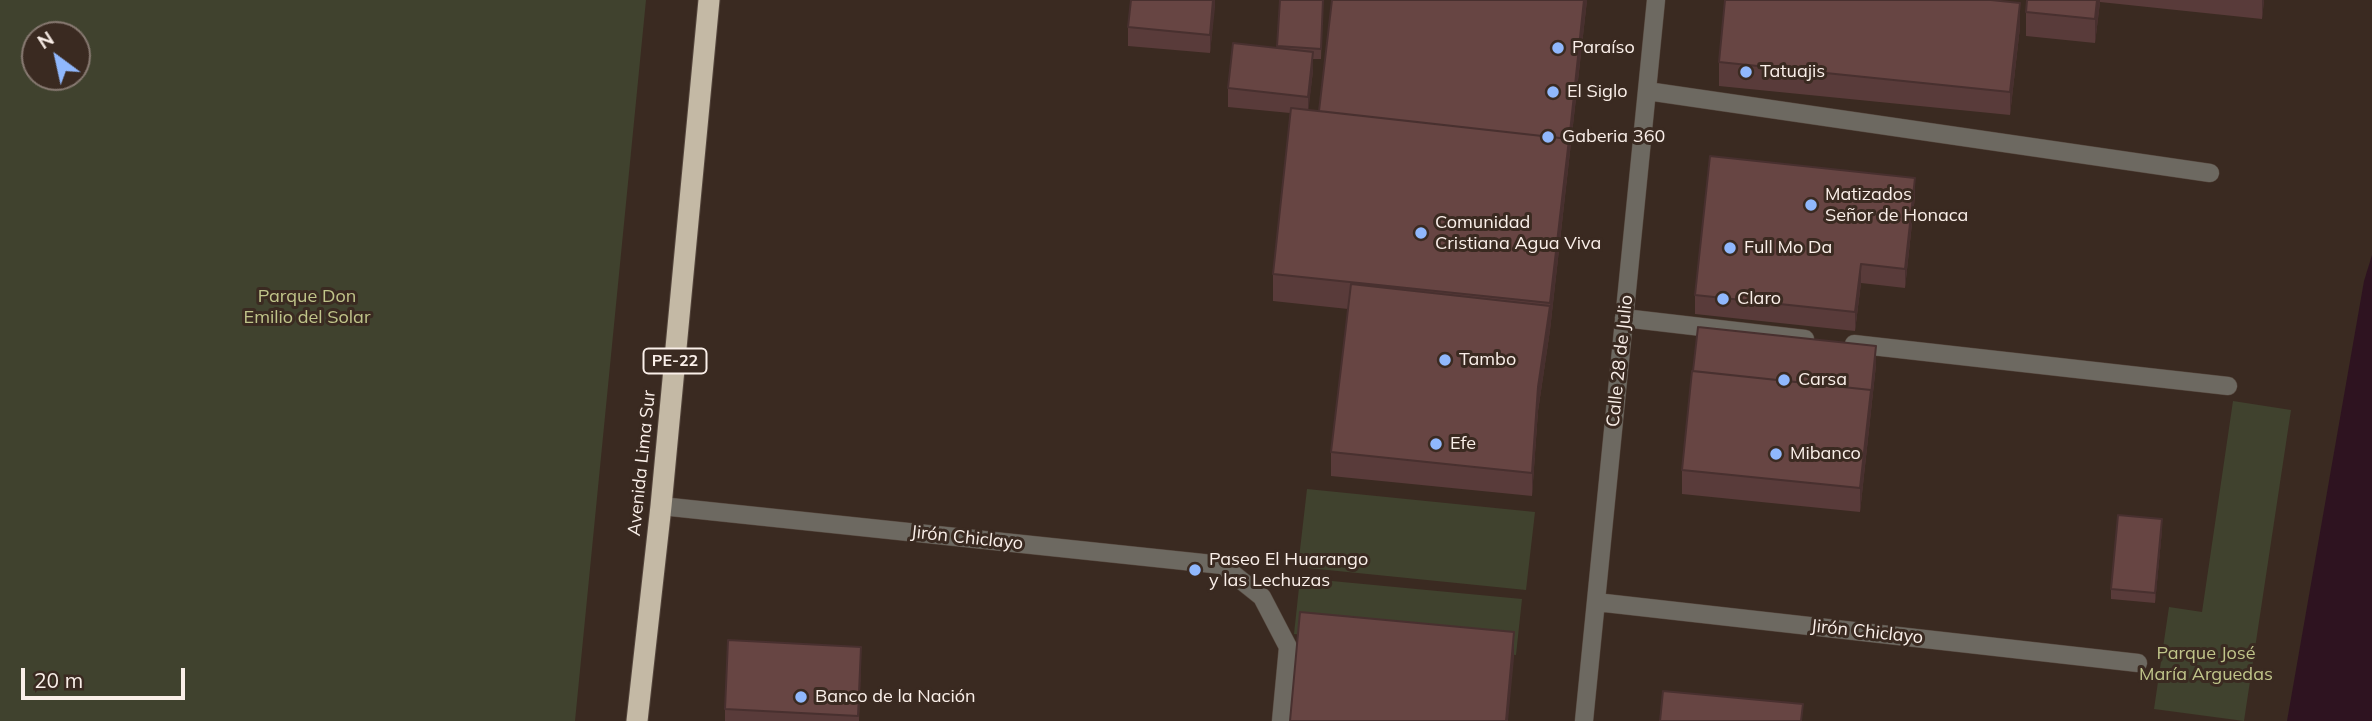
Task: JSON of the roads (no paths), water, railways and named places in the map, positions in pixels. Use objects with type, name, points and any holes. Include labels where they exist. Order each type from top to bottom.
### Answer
[{"type":"highway","name":"Avenida Lima Sur","points":[[637,721],[661,506],[709,0]]},
{"type":"street","name":"Calle 28 de Julio","points":[[1584,721],[1656,0]]},
{"type":"street","points":[[1647,91],[2210,173]]},
{"type":"street","points":[[1624,318],[2228,386]]},
{"type":"street","name":"Jirón Chiclayo","points":[[661,506],[1222,565],[1262,597],[1288,647],[1281,721]]},
{"type":"street","name":"Jirón Chiclayo","points":[[1596,602],[2138,663]]},
{"type":"place","name":"Paraíso","points":[[1558,48]]},
{"type":"place","name":"Tatuajis","points":[[1746,72]]},
{"type":"place","name":"El Siglo","points":[[1553,92]]},
{"type":"place","name":"Gaberia 360","points":[[1548,137]]},
{"type":"place","name":"Matizados Señor de Honaca","points":[[1811,205]]},
{"type":"place","name":"Comunidad Cristiana Agua Viva","points":[[1421,233]]},
{"type":"place","name":"Full Mo Da","points":[[1730,248]]},
{"type":"place","name":"Claro","points":[[1723,299]]},
{"type":"place","name":"Tambo","points":[[1445,360]]},
{"type":"place","name":"Carsa","points":[[1784,380]]},
{"type":"place","name":"Efe","points":[[1436,444]]},
{"type":"place","name":"Mibanco","points":[[1776,454]]},
{"type":"place","name":"Paseo El Huarango y las Lechuzas","points":[[1195,570]]},
{"type":"place","name":"Banco de la Nación","points":[[801,697]]},
{"type":"park label","name":"Parque Don Emilio del Solar","points":[[307,307]]},
{"type":"park label","name":"Parque José María Arguedas","points":[[2206,664]]}]
